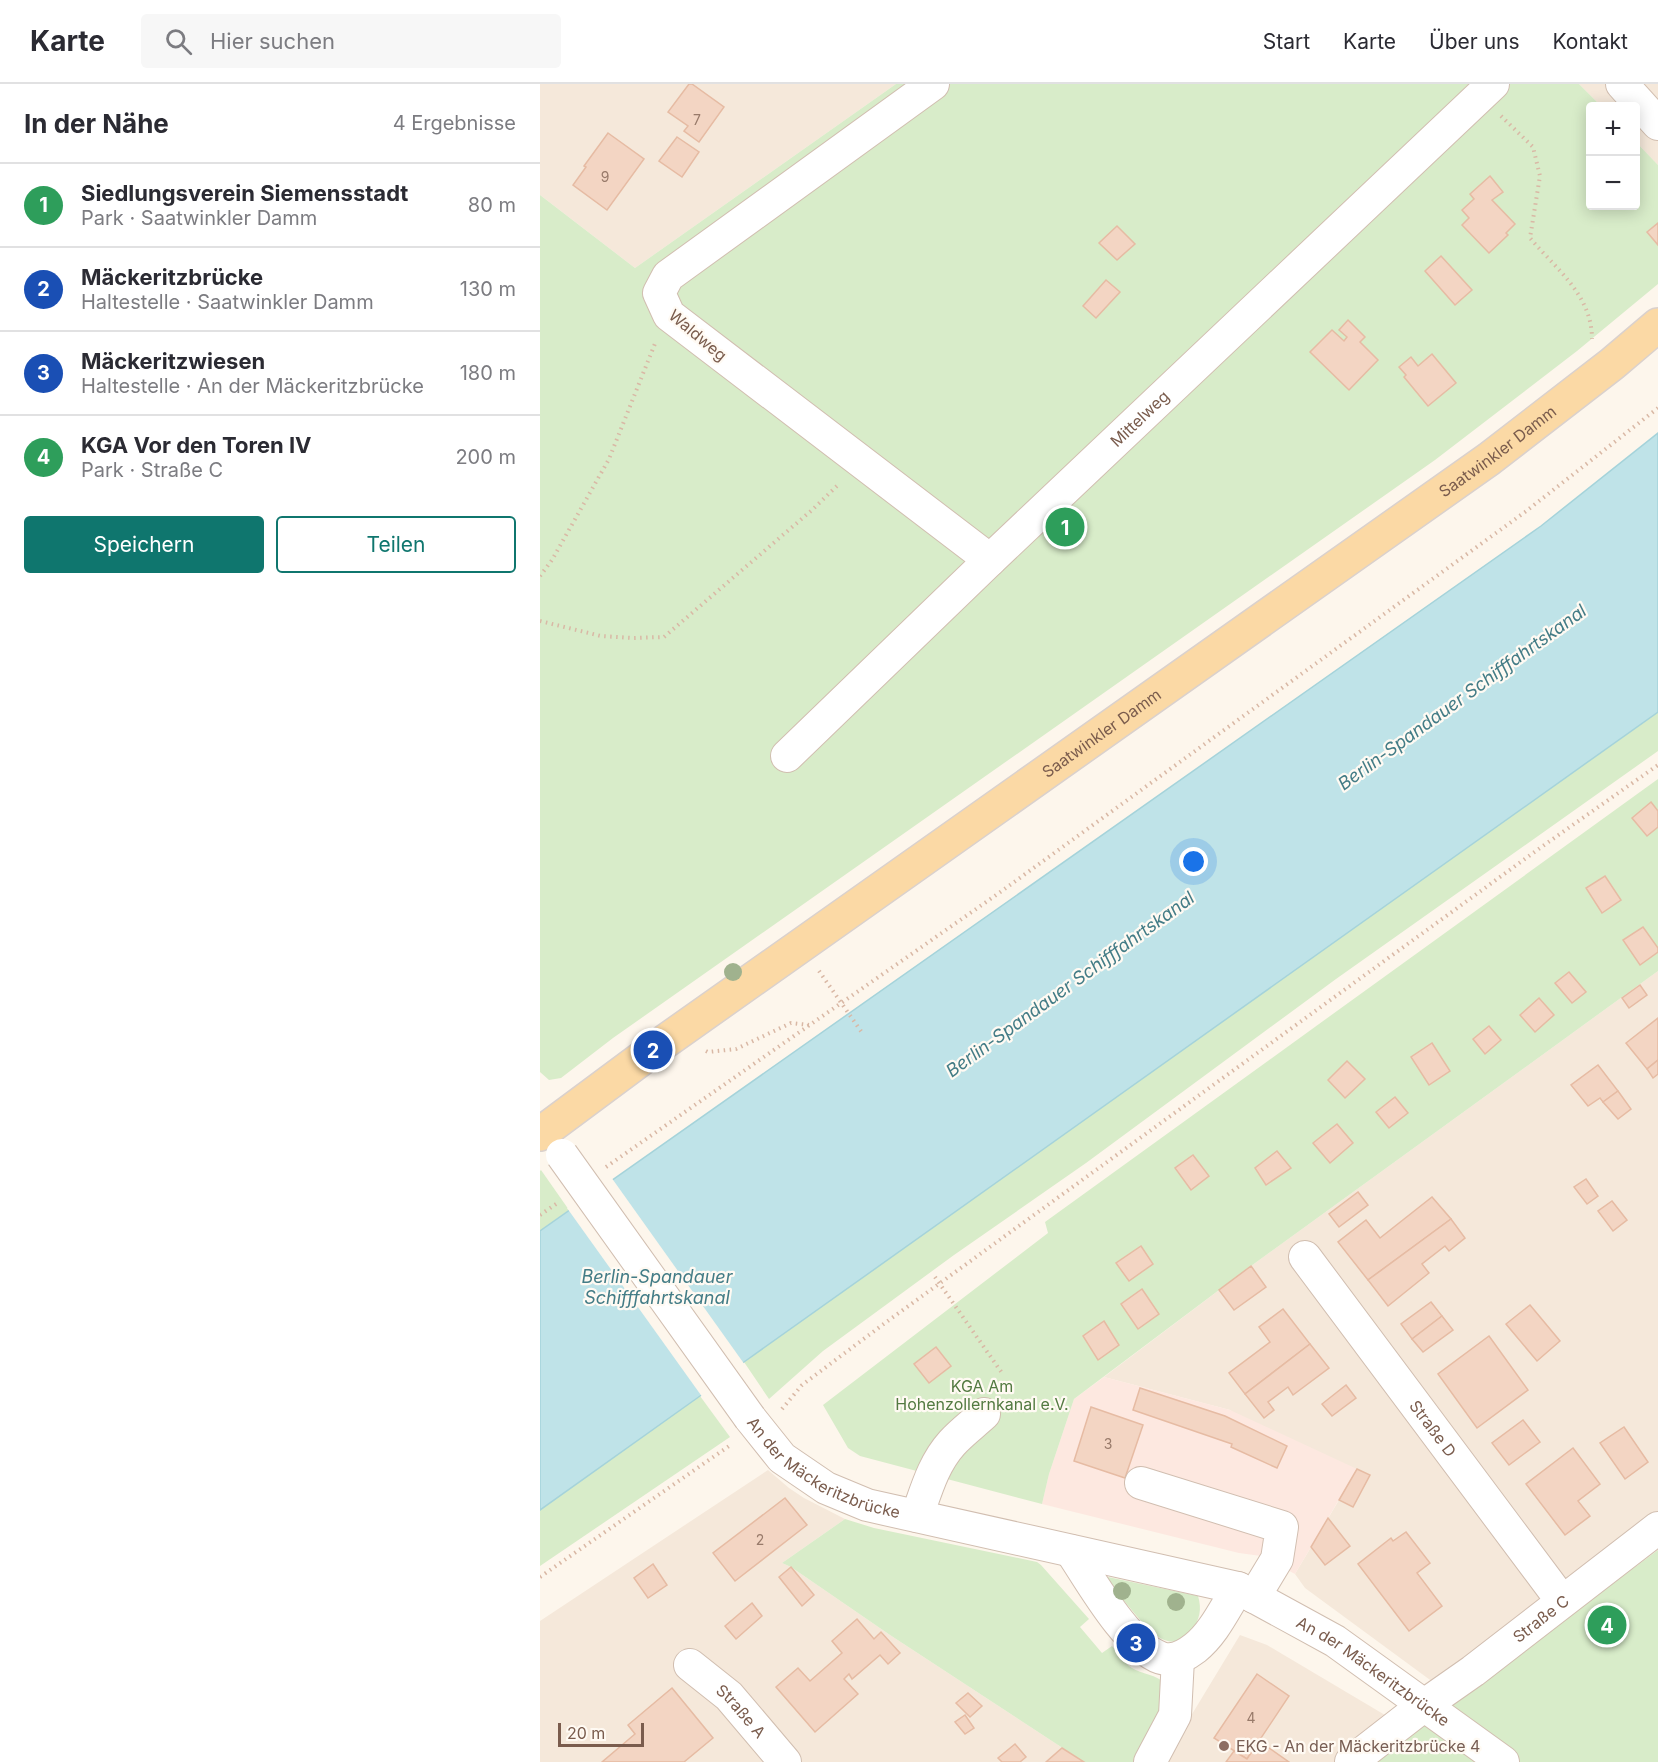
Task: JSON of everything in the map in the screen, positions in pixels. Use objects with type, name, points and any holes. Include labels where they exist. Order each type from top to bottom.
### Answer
[{"type":"main road","name":"Saatwinkler Damm","points":[[547,1136],[661,1044],[1489,459],[1612,364],[1658,325]]},
{"type":"street","name":"Waldweg","points":[[933,84],[668,276],[659,293],[669,315],[990,560]]},
{"type":"street","points":[[1622,84],[1658,124]]},
{"type":"street","name":"Mittelweg","points":[[788,756],[990,560],[1487,90]]},
{"type":"street","name":"An der Mäckeritzbrücke","points":[[547,1136],[749,1427],[782,1458],[826,1488],[867,1505],[1246,1593],[1335,1641],[1503,1762]]},
{"type":"street","name":"Straße D","points":[[1305,1257],[1562,1601]]},
{"type":"street","points":[[917,1516],[938,1462],[952,1443],[984,1414]]},
{"type":"street","points":[[1071,1551],[1118,1621],[1136,1643],[1162,1658],[1178,1659],[1196,1647],[1277,1559],[1282,1527],[1141,1483]]},
{"type":"street","name":"Straße C","points":[[1351,1762],[1423,1706],[1473,1671],[1658,1527]]},
{"type":"street","points":[[1150,1762],[1175,1715],[1178,1659]]},
{"type":"street","name":"Straße A","points":[[690,1665],[729,1696],[786,1762]]},
{"type":"path","points":[[1487,90],[1533,147],[1540,176],[1530,238],[1550,262],[1569,279],[1582,299],[1592,326],[1592,339]]},
{"type":"path","points":[[540,576],[552,560],[609,459],[651,352],[669,315]]},
{"type":"path","points":[[624,1154],[999,892],[1515,519],[1658,408]]},
{"type":"path","points":[[540,621],[601,636],[664,637],[812,510],[862,462]]},
{"type":"path","points":[[540,1577],[749,1427],[779,1413],[802,1385],[940,1283],[1658,765]]},
{"type":"path","points":[[817,967],[863,1034]]},
{"type":"path","points":[[701,1047],[708,1052],[736,1049],[791,1023],[810,1025]]},
{"type":"path","points":[[935,1276],[1002,1373]]},
{"type":"shaded area","points":[[540,84],[896,84],[635,268],[540,195]]},
{"type":"shaded area","points":[[1579,84],[1658,84],[1658,165],[1640,146],[1640,102],[1597,102]]},
{"type":"shaded area","points":[[1658,971],[1658,1550],[1456,1699],[1305,1588],[1295,1574],[1339,1500],[1230,1410],[1104,1377],[1251,1266]]},
{"type":"shaded area","points":[[1104,1377],[1230,1410],[1357,1469],[1295,1574],[1261,1556],[1239,1553],[1042,1504],[1049,1474],[1074,1399]]},
{"type":"shaded area","points":[[768,1470],[804,1498],[845,1519],[782,1563],[1084,1762],[540,1762],[540,1621]]},
{"type":"shaded area","points":[[1240,1635],[1267,1645],[1390,1718],[1373,1762],[1163,1762]]},
{"type":"green space","points":[[896,84],[1579,84],[1597,102],[1586,102],[1586,210],[1640,210],[1640,146],[1658,165],[1658,284],[1577,351],[1435,460],[613,1038],[561,1078],[549,1080],[540,1072],[540,195],[635,268]]},
{"type":"green space","points":[[1658,712],[1658,751],[1336,979],[1086,1163],[954,1255],[823,1351],[769,1399],[744,1362]]},
{"type":"green space","name":"KGA Am Hohenzollernkanal e.V.","points":[[1658,779],[1658,971],[1251,1266],[1074,1399],[1049,1474],[1042,1504],[860,1456],[848,1448],[823,1405],[1048,1233],[1045,1222]]},
{"type":"green space","points":[[540,1171],[569,1210],[540,1231]]},
{"type":"green space","points":[[700,1396],[730,1437],[540,1566],[540,1510]]},
{"type":"green space","points":[[845,1519],[874,1528],[1037,1562],[1041,1565],[1089,1619],[1080,1627],[1102,1653],[1112,1646],[1132,1668],[1158,1678],[1164,1683],[1161,1715],[1140,1762],[1084,1762],[782,1563]]},
{"type":"green space","points":[[1658,1550],[1658,1762],[1373,1762],[1411,1733]]},
{"type":"green space","points":[[1108,1577],[1198,1596],[1200,1610],[1198,1619],[1191,1631],[1183,1638],[1168,1641],[1161,1638],[1135,1614],[1107,1581]]},
{"type":"water","name":"Berlin-Spandauer Schifffahrtskanal","points":[[1658,433],[1658,712],[744,1362],[540,1510],[540,1231],[1541,526]]},
{"type":"pier","points":[[611,1177],[745,1365],[703,1398],[567,1208]]},
{"type":"building","points":[[689,84],[724,107],[699,142],[684,131],[688,126],[668,112]]},
{"type":"building","points":[[608,133],[644,159],[607,210],[573,185]]},
{"type":"building","points":[[677,137],[699,152],[682,177],[659,161]]},
{"type":"building","points":[[1490,176],[1503,192],[1492,200],[1515,224],[1506,233],[1508,235],[1489,253],[1462,225],[1469,218],[1462,210],[1474,199],[1470,194]]},
{"type":"building","points":[[1658,223],[1658,245],[1647,232]]},
{"type":"building","points":[[1117,226],[1135,244],[1117,260],[1099,243]]},
{"type":"building","points":[[1441,256],[1472,290],[1455,305],[1425,271]]},
{"type":"building","points":[[1106,280],[1120,292],[1096,318],[1083,306]]},
{"type":"building","points":[[1348,320],[1365,337],[1360,342],[1378,360],[1349,390],[1310,352],[1332,330],[1344,341],[1347,337],[1339,330]]},
{"type":"building","points":[[1432,354],[1456,383],[1428,406],[1404,377],[1406,375],[1399,367],[1411,357],[1418,366]]},
{"type":"building","points":[[1651,802],[1658,811],[1658,827],[1647,836],[1632,818]]},
{"type":"building","points":[[1605,876],[1621,900],[1602,913],[1586,888]]},
{"type":"building","points":[[1643,927],[1658,948],[1658,952],[1640,965],[1623,940]]},
{"type":"building","points":[[1569,972],[1586,992],[1572,1003],[1555,983]]},
{"type":"building","points":[[1640,985],[1647,995],[1629,1008],[1622,998]]},
{"type":"building","points":[[1539,998],[1554,1015],[1535,1032],[1520,1015]]},
{"type":"building","points":[[1658,1018],[1658,1060],[1647,1069],[1626,1043]]},
{"type":"building","points":[[1489,1026],[1501,1040],[1485,1054],[1473,1039]]},
{"type":"building","points":[[1432,1043],[1450,1071],[1429,1085],[1411,1057]]},
{"type":"building","points":[[1658,1060],[1658,1074],[1653,1078],[1647,1069]]},
{"type":"building","points":[[1347,1061],[1365,1079],[1345,1098],[1328,1080]]},
{"type":"building","points":[[1598,1065],[1618,1091],[1603,1102],[1600,1098],[1588,1106],[1571,1085]]},
{"type":"building","points":[[1618,1091],[1631,1109],[1618,1119],[1603,1102]]},
{"type":"building","points":[[1395,1097],[1408,1113],[1389,1128],[1376,1112]]},
{"type":"building","points":[[1337,1124],[1353,1143],[1330,1163],[1313,1143]]},
{"type":"building","points":[[1277,1151],[1291,1168],[1266,1185],[1255,1168]]},
{"type":"building","points":[[1193,1155],[1209,1176],[1191,1190],[1175,1168]]},
{"type":"building","points":[[1586,1179],[1598,1196],[1587,1204],[1574,1187]]},
{"type":"building","points":[[1358,1192],[1368,1205],[1339,1227],[1329,1214]]},
{"type":"building","points":[[1432,1197],[1451,1219],[1368,1280],[1338,1242],[1366,1220],[1380,1238]]},
{"type":"building","points":[[1612,1201],[1627,1220],[1613,1231],[1598,1211]]},
{"type":"building","points":[[1451,1219],[1465,1238],[1449,1251],[1445,1246],[1422,1264],[1429,1273],[1388,1306],[1368,1280]]},
{"type":"building","points":[[1141,1246],[1153,1264],[1129,1281],[1116,1263]]},
{"type":"building","points":[[1251,1266],[1266,1287],[1234,1310],[1219,1290]]},
{"type":"building","points":[[1142,1289],[1159,1314],[1138,1329],[1121,1304]]},
{"type":"building","points":[[1431,1302],[1442,1316],[1412,1339],[1401,1324]]},
{"type":"building","points":[[1530,1305],[1560,1341],[1537,1361],[1506,1324]]},
{"type":"building","points":[[1283,1309],[1310,1344],[1245,1394],[1229,1373],[1270,1342],[1259,1327]]},
{"type":"building","points":[[1442,1316],[1453,1330],[1423,1352],[1412,1339]]},
{"type":"building","points":[[1104,1321],[1119,1345],[1098,1360],[1083,1336]]},
{"type":"building","points":[[1489,1336],[1528,1390],[1477,1428],[1438,1374]]},
{"type":"building","points":[[1310,1344],[1329,1368],[1293,1395],[1288,1387],[1268,1402],[1274,1410],[1264,1418],[1245,1394]]},
{"type":"building","points":[[936,1347],[951,1366],[929,1383],[914,1364]]},
{"type":"building","points":[[1346,1385],[1356,1398],[1332,1416],[1322,1404]]},
{"type":"building","points":[[1140,1388],[1225,1416],[1287,1446],[1277,1468],[1231,1447],[1232,1444],[1133,1410]]},
{"type":"building","points":[[1091,1407],[1143,1425],[1125,1478],[1074,1461]]},
{"type":"building","points":[[1523,1420],[1540,1442],[1509,1465],[1492,1443]]},
{"type":"building","points":[[1624,1427],[1648,1462],[1625,1479],[1600,1443]]},
{"type":"building","points":[[1573,1448],[1600,1484],[1578,1501],[1590,1516],[1565,1535],[1526,1484]]},
{"type":"building","points":[[1357,1469],[1370,1475],[1353,1507],[1339,1500]]},
{"type":"building","points":[[785,1498],[807,1525],[735,1581],[713,1553]]},
{"type":"building","points":[[1328,1518],[1350,1546],[1325,1565],[1311,1547]]},
{"type":"building","points":[[1406,1532],[1430,1563],[1417,1573],[1442,1606],[1409,1631],[1358,1564],[1391,1538],[1393,1541]]},
{"type":"building","points":[[653,1564],[667,1585],[648,1598],[634,1578]]},
{"type":"building","points":[[791,1567],[814,1595],[802,1606],[779,1577]]},
{"type":"building","points":[[752,1603],[762,1616],[736,1639],[725,1626]]},
{"type":"building","points":[[857,1619],[874,1639],[881,1632],[900,1653],[888,1664],[880,1655],[852,1679],[849,1674],[844,1679],[858,1694],[815,1732],[776,1687],[798,1668],[810,1681],[842,1653],[832,1641]]},
{"type":"building","points":[[1257,1674],[1289,1696],[1247,1759],[1214,1738]]},
{"type":"building","points":[[672,1688],[713,1738],[684,1762],[602,1762],[635,1734],[628,1725]]},
{"type":"building","points":[[968,1693],[982,1706],[970,1717],[956,1703]]},
{"type":"building","points":[[965,1715],[974,1728],[965,1734],[955,1722]]},
{"type":"building","points":[[1259,1741],[1289,1762],[1226,1762],[1234,1751],[1247,1759]]},
{"type":"building","points":[[1015,1744],[1026,1757],[1020,1762],[1002,1762],[998,1758]]},
{"type":"building","points":[[1062,1748],[1084,1762],[1046,1762]]},
{"type":"place","name":"Siedlungsverein Siemensstadt","points":[[1065,527]]},
{"type":"place","name":"Mäckeritzbrücke","points":[[653,1050]]},
{"type":"place","name":"KGA Vor den Toren IV","points":[[1607,1625]]},
{"type":"place","name":"Mäckeritzwiesen","points":[[1136,1643]]},
{"type":"place","name":"EKG - An der Mäckeritzbrücke 4","points":[[1224,1746]]}]
